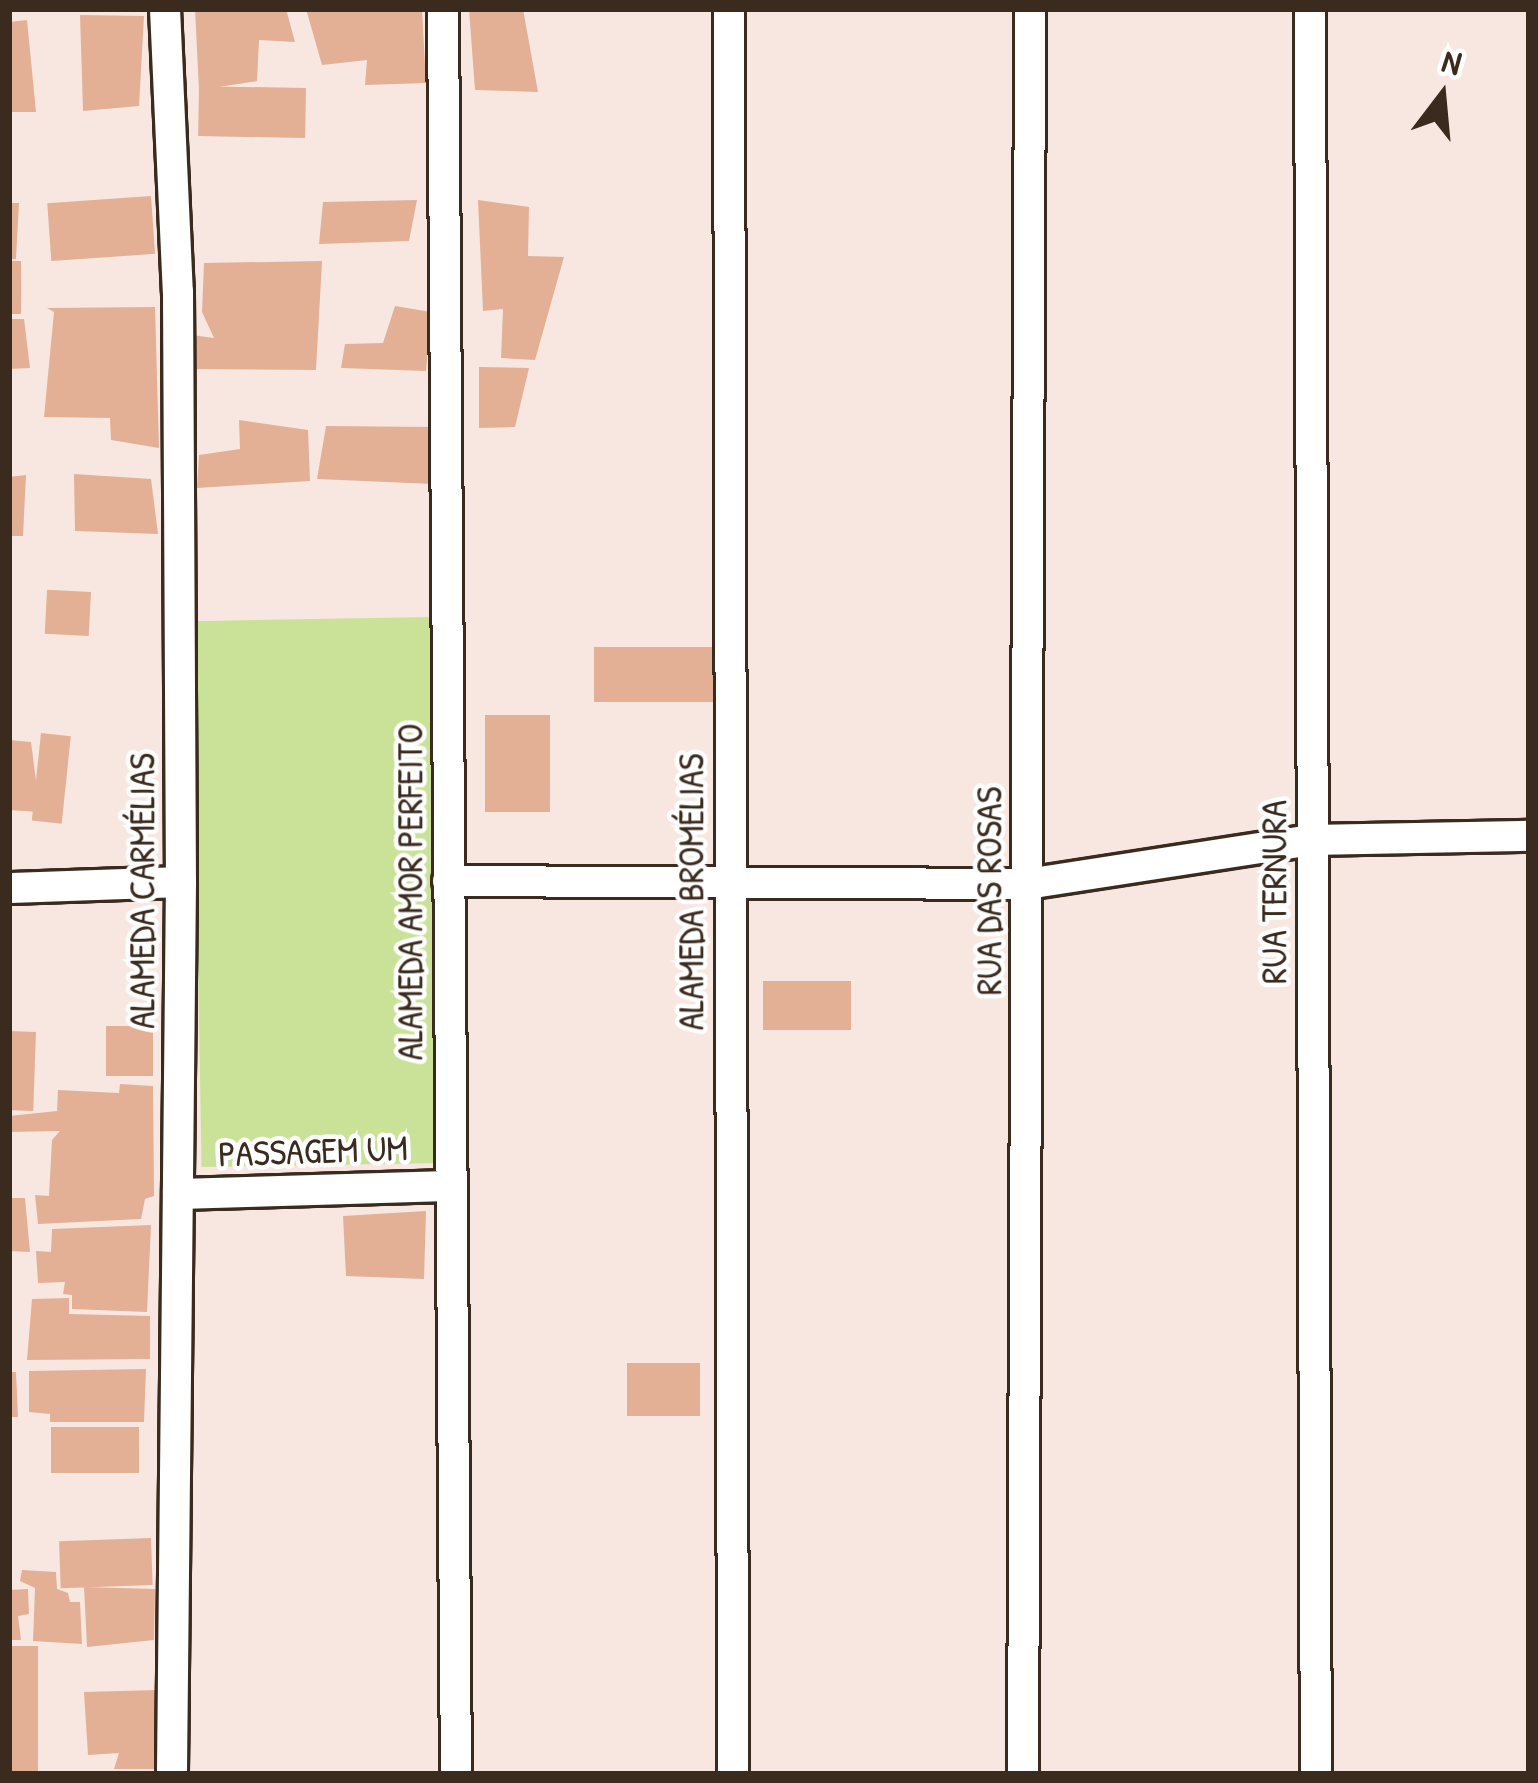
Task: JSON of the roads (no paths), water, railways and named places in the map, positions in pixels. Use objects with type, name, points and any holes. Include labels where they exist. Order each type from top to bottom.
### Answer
[{"type":"street","name":"ALAMEDA CARMÉLIAS","points":[[165,9],[178,292],[181,882],[172,1774]]},
{"type":"street","name":"ALAMEDA AMOR PERFEITO","points":[[443,9],[456,1774]]},
{"type":"street","name":"ALAMEDA BROMÉLIAS","points":[[729,9],[733,1774]]},
{"type":"street","name":"RUA DAS ROSAS","points":[[1023,1774],[1030,9]]},
{"type":"street","name":"RUA TERNURA","points":[[1310,9],[1316,1774]]},
{"type":"street","points":[[448,881],[1028,884],[1311,840],[1529,836]]},
{"type":"street","points":[[9,888],[181,882]]},
{"type":"street","name":"PASSAGEM UM","points":[[178,1193],[450,1186]]}]
